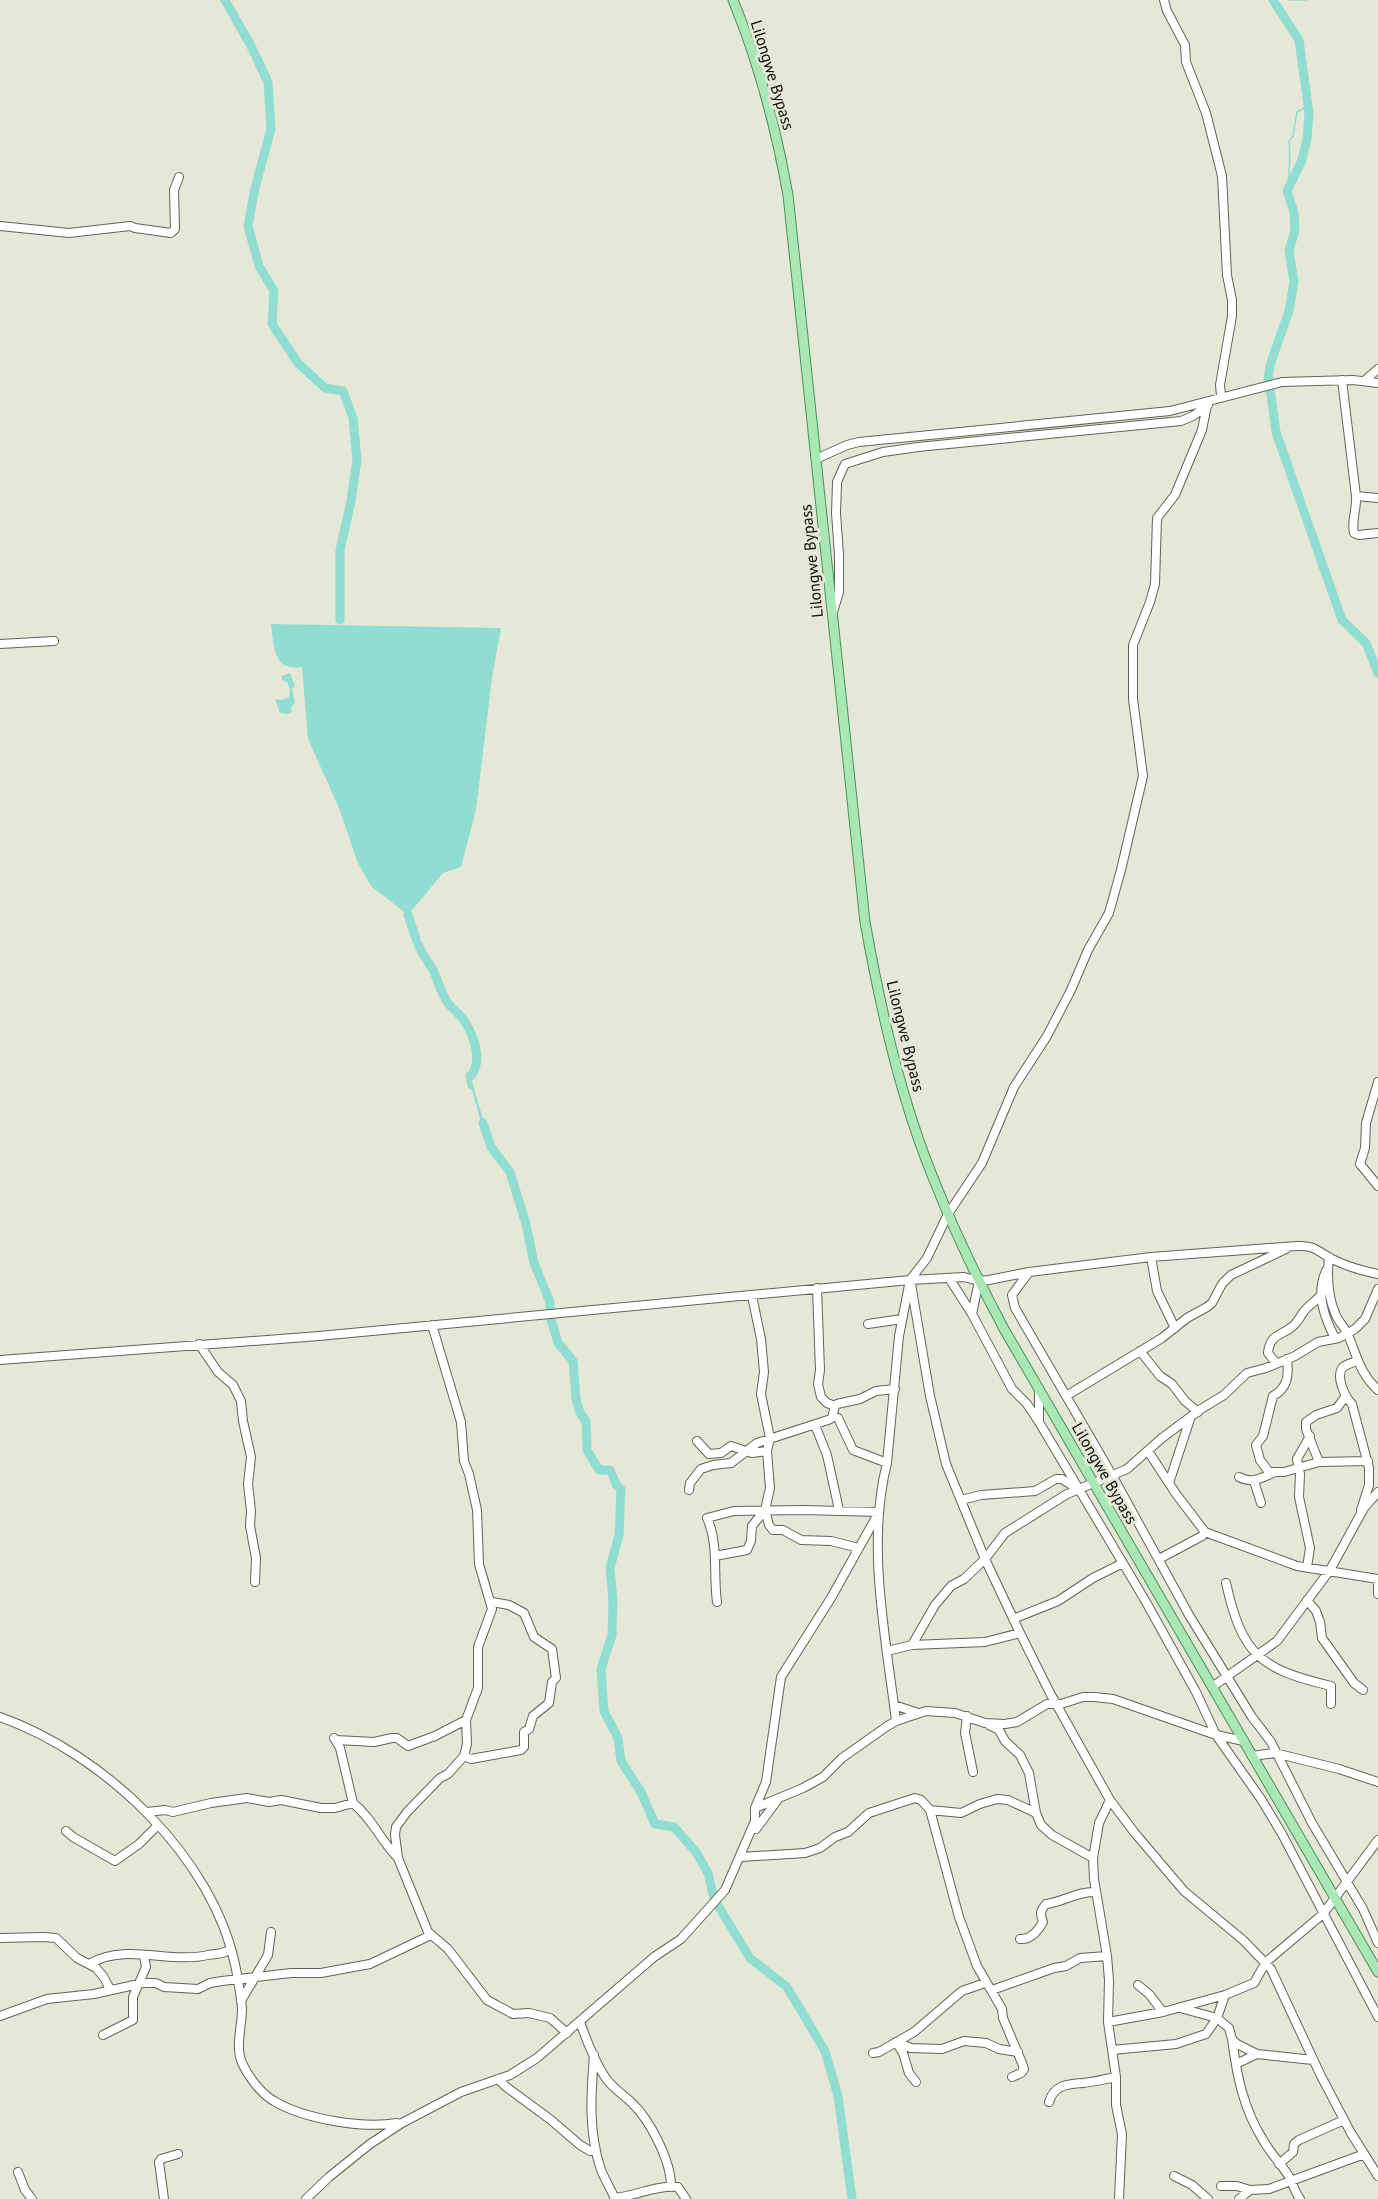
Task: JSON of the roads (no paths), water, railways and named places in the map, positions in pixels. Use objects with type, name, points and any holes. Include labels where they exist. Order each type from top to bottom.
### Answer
[{"type":"main road","name":"Lilongwe Bypass","points":[[733,0],[755,57],[768,101],[788,195],[869,946],[904,1094],[935,1185],[979,1281],[1092,1482],[1378,1972]]},
{"type":"street","points":[[832,616],[839,592],[837,482],[845,464],[883,452],[918,447],[1181,421],[1193,416],[1218,397],[1232,316],[1232,300],[1227,275],[1222,176],[1206,112],[1186,62],[1185,45],[1167,11],[1164,0]]},
{"type":"street","points":[[0,226],[69,233],[130,226],[171,233],[175,229],[174,190],[179,177]]},
{"type":"street","points":[[1364,381],[1378,369]]},
{"type":"street","points":[[1342,381],[1356,496],[1357,511],[1353,516],[1352,526],[1354,533],[1359,535],[1378,533]]},
{"type":"street","points":[[816,459],[859,442],[1152,414],[1179,409],[1274,383],[1378,382]]},
{"type":"street","points":[[896,1721],[880,1602],[879,1512],[887,1462],[902,1319],[910,1280],[927,1258],[948,1214],[982,1163],[1014,1087],[1047,1036],[1071,990],[1088,950],[1109,913],[1143,777],[1133,699],[1132,645],[1155,584],[1157,518],[1175,495],[1202,430],[1208,405]]},
{"type":"street","points":[[1356,496],[1378,498]]},
{"type":"street","points":[[0,644],[54,641]]},
{"type":"street","points":[[1378,1082],[1366,1123],[1365,1148],[1360,1164],[1378,1186]]},
{"type":"street","points":[[0,1360],[248,1342],[910,1280],[964,1277],[979,1281],[1029,1272],[1151,1257],[1306,1245],[1318,1248],[1329,1257],[1378,1274]]},
{"type":"street","points":[[1066,1396],[1140,1352],[1187,1318],[1210,1305],[1218,1290],[1231,1275],[1290,1246]]},
{"type":"street","points":[[1151,1257],[1157,1291],[1175,1328]]},
{"type":"street","points":[[1329,1257],[1328,1280],[1334,1313],[1348,1333],[1357,1361],[1378,1390]]},
{"type":"street","points":[[1328,1267],[1323,1278],[1322,1293],[1325,1321],[1335,1338]]},
{"type":"street","points":[[1029,1272],[1014,1288],[1012,1300],[1015,1308],[1112,1475],[1193,1622],[1252,1717],[1271,1742],[1321,1840],[1364,1909],[1378,1943]]},
{"type":"street","points":[[949,1278],[972,1314],[1012,1389],[1027,1404],[1039,1422],[1123,1563],[1196,1692],[1216,1735],[1261,1799],[1282,1834],[1378,2018]]},
{"type":"street","points":[[910,1280],[938,1436],[946,1464],[985,1559],[1020,1634],[1110,1800],[1184,1891],[1266,1962],[1276,1976],[1313,2060],[1344,2120],[1378,2176]]},
{"type":"street","points":[[972,1314],[979,1281]]},
{"type":"street","points":[[817,1288],[820,1370],[818,1384],[821,1397],[827,1403],[835,1406],[860,1399],[876,1391],[895,1389]]},
{"type":"street","points":[[912,1645],[935,1605],[951,1586],[964,1579],[985,1559],[1005,1533],[1077,1489],[1127,1469],[1162,1438],[1224,1395],[1247,1373],[1287,1359],[1318,1342],[1348,1333],[1363,1323],[1378,1289]]},
{"type":"street","points":[[1276,1363],[1268,1350],[1274,1338],[1280,1332],[1293,1326],[1308,1306],[1319,1299],[1322,1293]]},
{"type":"street","points":[[715,1556],[747,1550],[751,1541],[752,1526],[765,1510],[770,1488],[767,1451],[770,1438],[761,1394],[764,1372],[761,1339],[752,1296]]},
{"type":"street","points":[[868,1323],[902,1319]]},
{"type":"street","points":[[432,1325],[460,1422],[464,1461],[477,1510],[479,1564],[484,1587],[492,1602],[491,1612],[478,1647],[478,1688],[466,1720],[464,1756],[407,1812],[396,1827],[398,1858],[431,1935],[448,1949],[487,2000],[513,2014],[529,2013],[550,2018],[567,2033]]},
{"type":"street","points":[[199,1344],[218,1372],[233,1386],[241,1401],[251,1457],[248,1484],[250,1526],[256,1558],[255,1582]]},
{"type":"street","points":[[1140,1352],[1160,1376],[1172,1384],[1185,1401],[1198,1412]]},
{"type":"street","points":[[1273,1473],[1269,1472],[1260,1460],[1257,1445],[1263,1436],[1273,1396],[1282,1392],[1284,1387],[1288,1373],[1287,1359]]},
{"type":"street","points":[[1357,1361],[1346,1365],[1340,1373],[1345,1397],[1352,1404],[1359,1436],[1368,1461],[1369,1485],[1359,1518]]},
{"type":"street","points":[[1039,1388],[1039,1422]]},
{"type":"street","points":[[1319,1462],[1306,1429],[1306,1422],[1316,1414],[1336,1408],[1345,1397]]},
{"type":"street","points":[[688,1490],[690,1483],[701,1469],[731,1463],[746,1451],[770,1438],[828,1420],[833,1416],[835,1406]]},
{"type":"street","points":[[833,1416],[838,1418],[853,1450],[887,1462]]},
{"type":"street","points":[[1169,1483],[1190,1419]]},
{"type":"street","points":[[815,1425],[827,1455],[838,1510]]},
{"type":"street","points":[[1307,1567],[1310,1548],[1299,1497],[1300,1480],[1297,1456],[1310,1436]]},
{"type":"street","points":[[697,1441],[709,1454],[721,1453],[731,1446],[752,1453],[767,1451]]},
{"type":"street","points":[[1148,1451],[1205,1532],[1259,1554],[1307,1567],[1378,1579],[1378,1594]]},
{"type":"street","points":[[1239,1477],[1246,1481],[1254,1481],[1273,1473],[1319,1462],[1368,1461]]},
{"type":"street","points":[[961,1500],[981,1495],[1035,1491],[1056,1479],[1069,1482],[1077,1489]]},
{"type":"street","points":[[1254,1481],[1262,1503]]},
{"type":"street","points":[[1212,1688],[1277,1641],[1330,1570],[1364,1508],[1378,1492]]},
{"type":"street","points":[[717,1602],[714,1582],[714,1536],[707,1518],[725,1512],[765,1510],[879,1512]]},
{"type":"street","points":[[765,1510],[769,1525],[773,1530],[783,1530],[793,1538],[801,1540],[831,1541],[859,1548]]},
{"type":"street","points":[[306,2199],[370,2144],[402,2123],[461,2092],[523,2067],[567,2033],[654,1957],[681,1939],[700,1919],[730,1883],[755,1821],[754,1808],[766,1782],[781,1677],[810,1633],[879,1512]]},
{"type":"street","points":[[1158,1559],[1202,1536],[1205,1532]]},
{"type":"street","points":[[1013,1620],[1058,1601],[1093,1578],[1123,1563]]},
{"type":"street","points":[[1226,1583],[1233,1614],[1247,1644],[1257,1656],[1278,1669],[1308,1681],[1331,1686],[1331,1704]]},
{"type":"street","points":[[1307,1600],[1316,1611],[1322,1638],[1354,1683],[1363,1689]]},
{"type":"street","points":[[464,1756],[471,1759],[521,1750],[524,1747],[524,1732],[529,1729],[533,1716],[549,1703],[552,1682],[555,1678],[552,1649],[534,1637],[524,1613],[509,1605],[492,1602]]},
{"type":"street","points":[[887,1651],[912,1645],[985,1642],[1020,1634]]},
{"type":"street","points":[[985,1723],[1017,1722],[1041,1707],[1083,1697],[1113,1699],[1216,1735],[1244,1741]]},
{"type":"street","points":[[894,1705],[918,1713]]},
{"type":"street","points":[[754,1808],[803,1788],[823,1777],[842,1758],[896,1721],[918,1713],[936,1710],[967,1716],[999,1730],[1005,1741],[1020,1755],[1029,1773],[1036,1813],[1041,1825],[1052,1835],[1093,1858]]},
{"type":"street","points":[[967,1716],[965,1733],[973,1772]]},
{"type":"street","points":[[0,1717],[65,1748],[108,1776],[147,1812],[201,1881],[230,1949],[241,2001],[242,2062],[255,2083],[272,2100],[293,2110],[368,2124],[402,2123]]},
{"type":"street","points":[[398,1858],[353,1803],[340,1748],[335,1738],[374,1742],[398,1738],[408,1746],[435,1736],[466,1720]]},
{"type":"street","points":[[1252,1756],[1275,1753],[1339,1769],[1378,1782]]},
{"type":"street","points":[[740,1857],[760,1822],[781,1796]]},
{"type":"street","points":[[147,1812],[165,1810],[173,1812],[247,1798],[269,1802],[281,1800],[321,1808],[335,1808],[353,1803]]},
{"type":"street","points":[[740,1857],[806,1853],[848,1832],[869,1813],[915,1798],[921,1800],[930,1810],[959,1917],[985,1983],[992,1990],[1002,2008],[1003,2018],[1024,2069],[1021,2073],[1011,2077]]},
{"type":"street","points":[[930,1810],[961,1813],[997,1799],[1008,1800],[1036,1813]]},
{"type":"street","points":[[1110,1800],[1099,1823],[1093,1858],[1096,1892],[1107,1956],[1108,2022],[1116,2077],[1116,2105],[1122,2134],[1119,2199]]},
{"type":"street","points":[[66,1831],[115,1861],[139,1844],[158,1825]]},
{"type":"street","points":[[1108,2022],[1179,2008],[1225,1995],[1254,1983],[1266,1962],[1323,1914],[1378,1840]]},
{"type":"street","points":[[1020,1939],[1027,1939],[1039,1930],[1043,1922],[1041,1910],[1046,1904],[1057,1903],[1072,1895],[1096,1892]]},
{"type":"street","points":[[241,2001],[268,1955],[271,1932]]},
{"type":"street","points":[[0,2016],[46,2000],[149,1982],[164,1987],[198,1989],[210,1983],[236,1979],[291,1973],[321,1973],[370,1964],[431,1935]]},
{"type":"street","points":[[0,1938],[56,1938],[77,1958],[91,1963],[103,1976],[110,1989]]},
{"type":"street","points":[[91,1963],[121,1954],[201,1958],[223,1954],[230,1949]]},
{"type":"street","points":[[103,2035],[133,2020],[133,1997],[146,1967],[144,1956]]},
{"type":"street","points":[[992,1990],[1066,1966],[1080,1958],[1107,1956]]},
{"type":"street","points":[[873,2053],[915,2032],[962,1991],[985,1983]]},
{"type":"street","points":[[1138,1985],[1149,1994],[1163,2012]]},
{"type":"street","points":[[1112,2050],[1176,2044],[1206,2034],[1216,2018],[1225,1995]]},
{"type":"street","points":[[1179,2008],[1216,2018],[1229,2028],[1239,2085],[1248,2111],[1263,2141],[1291,2180],[1300,2199]]},
{"type":"street","points":[[580,2022],[585,2038],[604,2077],[634,2104],[652,2130],[669,2169],[671,2186]]},
{"type":"street","points":[[1232,2039],[1257,2054],[1313,2060]]},
{"type":"street","points":[[896,2042],[911,2048],[942,2049],[964,2041],[986,2043],[999,2049],[1018,2052]]},
{"type":"street","points":[[896,2042],[903,2053],[909,2073],[916,2082]]},
{"type":"street","points":[[594,2053],[591,2130],[604,2177],[614,2198],[671,2186],[678,2187],[686,2199]]},
{"type":"street","points":[[1236,2064],[1257,2054]]},
{"type":"street","points":[[1049,2102],[1053,2091],[1060,2086],[1116,2077]]},
{"type":"street","points":[[498,2079],[580,2145],[590,2151],[596,2151]]},
{"type":"street","points":[[1279,2164],[1293,2152],[1294,2144],[1299,2140],[1344,2120]]},
{"type":"street","points":[[164,2199],[159,2162],[161,2159],[178,2154]]},
{"type":"street","points":[[1221,2186],[1228,2185],[1250,2190],[1269,2189],[1359,2156],[1365,2156]]},
{"type":"street","points":[[18,2172],[25,2190],[32,2199]]},
{"type":"street","points":[[1174,2176],[1192,2185],[1208,2199]]},
{"type":"street","points":[[1239,2199],[1250,2190]]},
{"type":"water","points":[[271,624],[501,628],[492,678],[476,810],[461,867],[443,873],[408,915],[371,886],[357,861],[339,808],[308,739],[302,667],[292,667],[280,661],[274,649]]},
{"type":"water","points":[[290,673],[295,686],[292,689],[295,703],[289,714],[280,713],[275,699],[282,700],[289,697],[290,690],[287,682],[282,680],[282,676]]},
{"type":"water","points":[[476,1062],[477,1072],[471,1078],[487,1133],[482,1130],[472,1090],[468,1088],[465,1073],[473,1071]]},
{"type":"waterway","points":[[225,0],[268,82],[271,129],[255,188],[248,226],[259,266],[274,291],[272,324],[298,363],[325,388],[343,391],[353,418],[357,460],[340,550],[340,620]]},
{"type":"waterway","points":[[1268,381],[1270,365],[1289,311],[1294,282],[1289,250],[1295,231],[1294,212],[1287,191],[1302,160],[1307,139],[1309,113],[1299,40],[1273,0]]},
{"type":"waterway","points":[[1289,0],[1306,0]]},
{"type":"waterway","points":[[1289,188],[1289,141],[1293,136],[1297,112],[1308,106]]},
{"type":"waterway","points":[[1270,388],[1276,432],[1342,620],[1366,643],[1378,673]]},
{"type":"waterway","points":[[408,915],[416,939]]},
{"type":"waterway","points":[[418,944],[447,1001],[471,1032],[477,1055],[475,1070],[471,1076]]},
{"type":"waterway","points":[[483,1123],[491,1147],[510,1172],[526,1224],[534,1263],[550,1302],[550,1311]]},
{"type":"waterway","points":[[551,1319],[558,1343],[573,1361],[576,1399],[580,1413],[586,1421],[587,1450],[599,1470],[610,1470],[617,1486],[621,1489],[619,1535],[610,1568],[613,1601],[612,1635],[601,1669],[604,1711],[618,1738],[621,1761],[641,1792],[655,1824],[674,1827],[696,1852],[708,1873],[714,1899]]},
{"type":"waterway","points":[[717,1904],[750,1958],[787,1987],[825,2051],[838,2096],[852,2199]]}]
